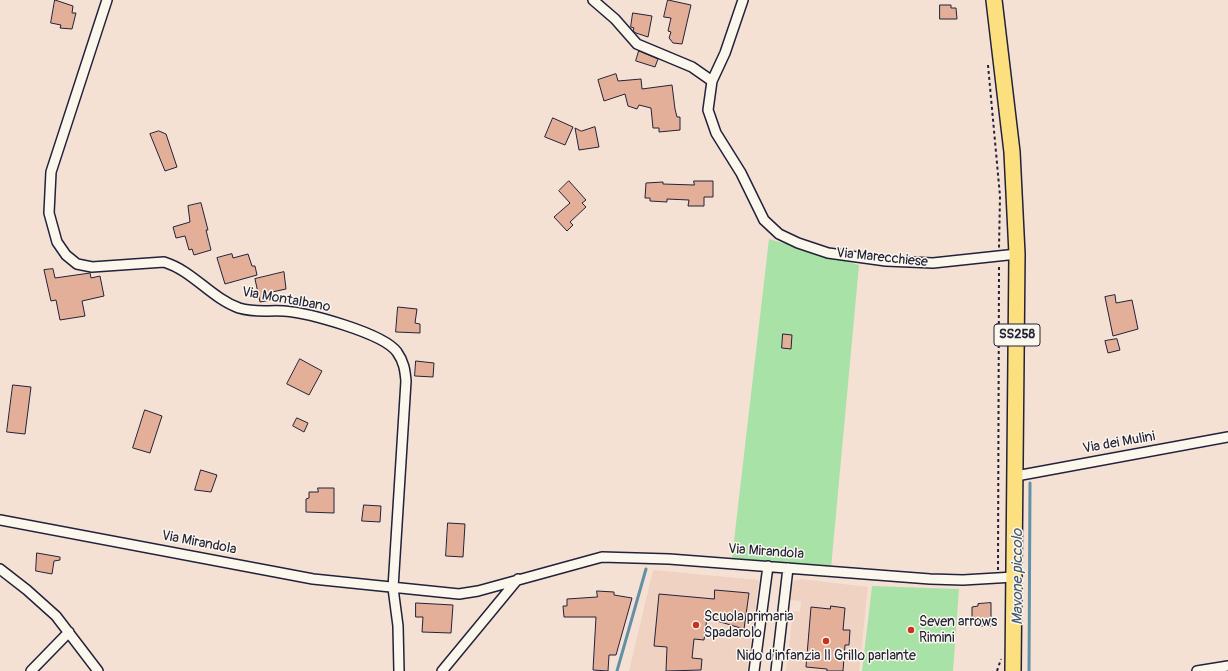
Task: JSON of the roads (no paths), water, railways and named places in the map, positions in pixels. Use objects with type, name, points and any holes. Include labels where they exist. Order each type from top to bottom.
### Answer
[{"type":"main road","name":"SS258","points":[[994,0],[1012,152],[1017,254],[1013,671]]},
{"type":"street","name":"Via Montalbano","points":[[107,0],[51,172],[49,213],[57,242],[66,255],[77,264],[92,267],[164,262],[175,265],[218,296],[238,307],[260,312],[284,311],[321,318],[384,340],[396,352],[405,366],[406,381],[393,588]]},
{"type":"street","points":[[593,0],[615,19],[637,44],[692,67],[712,81]]},
{"type":"street","name":"Via Marecchiese","points":[[743,0],[725,53],[712,81],[708,110],[716,133],[741,173],[764,220],[779,234],[798,243],[828,253],[886,261],[933,263],[1017,254]]},
{"type":"street","name":"Via dei Mulini","points":[[1016,476],[1228,437]]},
{"type":"street","name":"Via Mirandola","points":[[0,520],[313,579],[459,594],[478,591],[602,557],[669,559],[938,579],[963,580],[1014,577]]},
{"type":"street","points":[[754,671],[768,566]]},
{"type":"street","points":[[776,671],[788,568]]},
{"type":"street","points":[[0,569],[28,590],[56,616],[98,671]]},
{"type":"street","points":[[442,671],[518,579]]},
{"type":"street","points":[[393,588],[398,626],[399,671]]},
{"type":"street","points":[[31,671],[69,632]]},
{"type":"street","points":[[1197,671],[1228,666]]},
{"type":"waterway","name":"Mavone piccolo","points":[[1029,671],[1030,483]]},
{"type":"waterway","name":"Mavone piccolo","points":[[617,671],[646,569]]},
{"type":"place","name":"Scuola primaria Spadarolo","points":[[696,625]]},
{"type":"place","name":"Seven arrows Rimini","points":[[911,630]]},
{"type":"place","name":"Nido d'infanzia Il Grillo parlante","points":[[826,641]]}]
